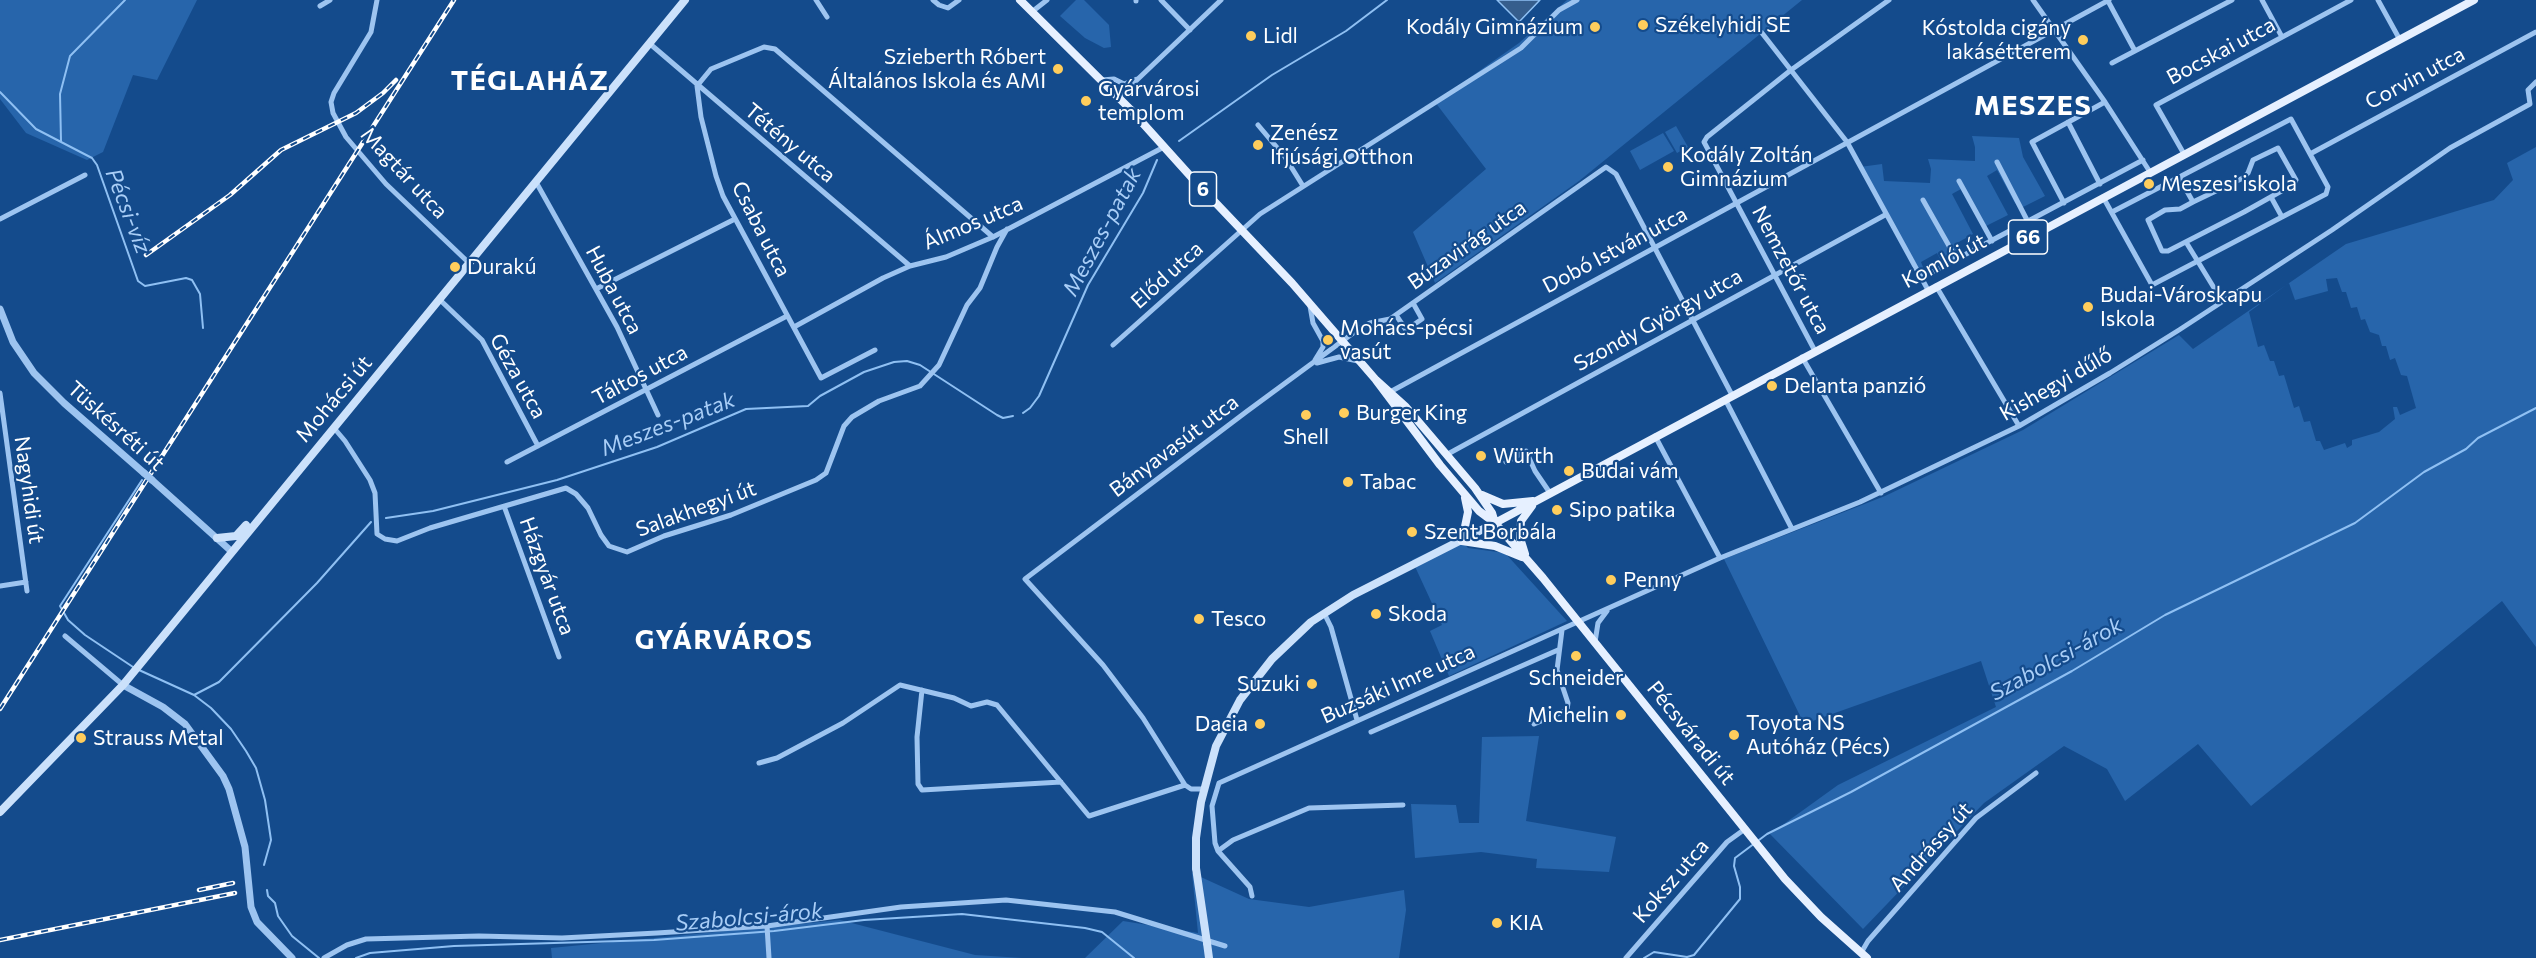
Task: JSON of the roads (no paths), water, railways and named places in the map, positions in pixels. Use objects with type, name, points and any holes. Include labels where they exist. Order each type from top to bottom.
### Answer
[{"type":"main road","name":"Mohácsi út","points":[[0,812],[123,685],[685,0]]},
{"type":"main road","name":"6","points":[[1020,0],[1102,80],[1310,303],[1376,380],[1463,493],[1485,517],[1495,523]]},
{"type":"main road","name":"Komlói út","points":[[1495,523],[1654,436],[2474,0]]},
{"type":"main road","name":"6","points":[[1376,380],[1390,392],[1475,488],[1492,513],[1495,523]]},
{"type":"main road","points":[[1475,488],[1490,500],[1503,504],[1539,500]]},
{"type":"main road","points":[[1462,541],[1468,512],[1463,493]]},
{"type":"main road","points":[[1527,560],[1520,538],[1521,521],[1526,512],[1539,500]]},
{"type":"main road","points":[[217,538],[236,536],[250,520],[260,517]]},
{"type":"main road","points":[[1209,958],[1196,868],[1196,838],[1203,789],[1209,765],[1223,731],[1249,686],[1282,647],[1324,613],[1375,584],[1495,523]]},
{"type":"main road","name":"Pécsváradi út","points":[[1495,523],[1579,622],[1756,842],[1816,912],[1864,956]]},
{"type":"main road","points":[[1462,541],[1495,546],[1527,560]]},
{"type":"street","points":[[320,6],[330,0]]},
{"type":"street","name":"Magtár utca","points":[[377,0],[372,32],[334,93],[331,102],[333,113],[346,137],[386,184],[469,264]]},
{"type":"street","points":[[816,0],[827,17]]},
{"type":"street","points":[[933,0],[948,8],[959,0]]},
{"type":"street","points":[[1033,12],[1047,0]]},
{"type":"street","points":[[1161,0],[1190,30]]},
{"type":"street","points":[[1119,98],[1221,0]]},
{"type":"street","name":"Előd utca","points":[[1113,345],[1260,214],[1470,83],[1521,48],[1559,10],[1576,0]]},
{"type":"street","points":[[1791,70],[1889,0]]},
{"type":"street","points":[[2033,0],[2105,102],[2150,172]]},
{"type":"street","points":[[2109,0],[2135,51]]},
{"type":"street","name":"Dobó István utca","points":[[1390,392],[2109,0]]},
{"type":"street","points":[[2112,63],[2232,0]]},
{"type":"street","points":[[2262,0],[2282,37]]},
{"type":"street","name":"Bocskai utca","points":[[2184,154],[2156,105],[2351,0]]},
{"type":"street","points":[[2378,0],[2400,39]]},
{"type":"street","name":"Corvin utca","points":[[2310,154],[2536,32]]},
{"type":"street","points":[[1762,33],[1847,142],[1921,278],[1932,288],[2019,426]]},
{"type":"street","name":"Tétény utca","points":[[649,43],[910,266]]},
{"type":"street","points":[[697,86],[711,69],[771,46],[993,237]]},
{"type":"street","name":"Nemzetőr utca","points":[[1791,70],[1707,137],[1704,142],[1815,351]]},
{"type":"street","points":[[1102,80],[1114,79],[1124,84],[1141,77]]},
{"type":"street","name":"Kishegyi dűlő","points":[[1579,622],[1720,558],[1881,493],[2019,426],[2110,374],[2332,230],[2450,148],[2530,104],[2528,90],[2536,82]]},
{"type":"street","name":"Csaba utca","points":[[697,86],[701,117],[716,176],[735,219],[821,378],[875,350]]},
{"type":"street","points":[[2064,203],[2032,142],[2105,102]]},
{"type":"street","points":[[2103,197],[2152,285],[2198,263],[2328,191],[2290,119],[2112,212]]},
{"type":"street","points":[[2068,122],[2100,184]]},
{"type":"street","points":[[1258,125],[1285,157],[1303,186]]},
{"type":"street","name":"Álmos utca","points":[[794,327],[883,278],[910,266],[946,257],[993,237],[1164,147]]},
{"type":"street","points":[[2278,148],[2296,182],[2186,242],[2168,251],[2162,251],[2148,220],[2165,210],[2180,209],[2193,202],[2243,178],[2248,174],[2253,160],[2278,148]]},
{"type":"street","points":[[1921,278],[2144,160]]},
{"type":"street","points":[[1996,162],[2028,222]]},
{"type":"street","name":"Búzavirág utca","points":[[1343,342],[1370,323],[1390,319],[1606,167],[1616,174],[1654,248]]},
{"type":"street","points":[[0,219],[85,175]]},
{"type":"street","points":[[2179,177],[2193,202]]},
{"type":"street","points":[[1959,181],[1992,242]]},
{"type":"street","name":"Huba utca","points":[[536,182],[596,289],[658,415]]},
{"type":"street","points":[[2271,197],[2282,217]]},
{"type":"street","points":[[1923,200],[1957,260]]},
{"type":"street","name":"Szondy György utca","points":[[1446,455],[1885,215]]},
{"type":"street","points":[[596,289],[735,219]]},
{"type":"street","name":"Salakhegyi út","points":[[334,428],[370,480],[375,494],[377,534],[386,539],[397,540],[566,488],[576,494],[588,508],[609,546],[627,552],[664,536],[731,514],[826,474],[844,426],[852,417],[879,401],[920,386],[936,368],[967,305],[980,288],[997,247],[1007,230]]},
{"type":"street","points":[[2186,242],[2222,301]]},
{"type":"street","points":[[1654,248],[1792,529]]},
{"type":"street","name":"Géza utca","points":[[439,299],[482,340],[538,446]]},
{"type":"street","points":[[1310,303],[1313,323],[1323,341],[1323,347],[1310,366]]},
{"type":"street","points":[[1396,315],[1406,330],[1422,320],[1413,303]]},
{"type":"street","name":"Tüskésréti út","points":[[0,309],[13,342],[34,373],[64,403],[231,551]]},
{"type":"street","name":"Táltos utca","points":[[507,462],[787,316]]},
{"type":"street","name":"Bányavasút utca","points":[[1185,785],[1143,718],[1103,665],[1025,579],[1343,342]]},
{"type":"street","points":[[1310,366],[1339,357],[1360,362]]},
{"type":"street","points":[[1802,357],[1881,493]]},
{"type":"street","name":"Nagyhidi út","points":[[0,393],[27,591]]},
{"type":"street","points":[[1654,436],[1720,558]]},
{"type":"street","points":[[1506,462],[1526,452],[1535,471],[1550,493]]},
{"type":"street","name":"Házgyár utca","points":[[504,506],[559,657]]},
{"type":"street","points":[[0,586],[26,582]]},
{"type":"street","points":[[1595,642],[1598,623],[1608,609]]},
{"type":"street","points":[[1324,613],[1331,627],[1357,720]]},
{"type":"street","name":"Buzsáki Imre utca","points":[[1218,850],[1213,832],[1212,807],[1219,783],[1579,622]]},
{"type":"street","points":[[1534,724],[1567,710],[1569,703],[1557,670],[1562,630]]},
{"type":"street","points":[[65,636],[123,685],[163,707],[185,724],[223,776],[243,837],[251,907],[257,922],[292,958]]},
{"type":"street","points":[[1371,732],[1558,650]]},
{"type":"street","points":[[759,763],[777,758],[843,723],[864,711],[898,685],[954,698],[971,706],[987,702],[994,703],[1089,816],[1185,785],[1191,789],[1203,789]]},
{"type":"street","points":[[922,690],[917,737],[918,784],[922,790],[1061,783]]},
{"type":"street","name":"Andrássy út","points":[[1864,956],[1868,941],[1976,818],[2036,773]]},
{"type":"street","points":[[1252,896],[1250,887],[1218,850],[1233,840],[1309,808],[1403,805]]},
{"type":"street","name":"Koksz utca","points":[[1626,958],[1727,842],[1745,829]]},
{"type":"street","points":[[325,958],[347,945],[366,939],[479,936],[562,938],[767,930],[901,907],[1006,900],[1115,912],[1225,946]]},
{"type":"street","points":[[767,930],[769,958]]},
{"type":"waterway","points":[[61,141],[60,94],[70,56],[125,0]]},
{"type":"waterway","name":"Meszes-patak","points":[[1179,141],[1272,75],[1346,31],[1387,0]]},
{"type":"waterway","name":"Pécsi-víz","points":[[0,92],[36,129],[92,158],[97,165],[138,281],[145,286],[186,278],[192,280],[200,294],[203,328]]},
{"type":"waterway","name":"Meszes-patak","points":[[1023,413],[1039,396],[1088,285],[1143,193],[1157,160]]},
{"type":"waterway","name":"Meszes-patak","points":[[386,518],[433,511],[557,480],[657,447],[746,409],[808,406],[820,396],[864,372],[894,362],[907,361],[920,365],[997,415],[1003,418],[1013,416]]},
{"type":"waterway","name":"Szabolcsi-árok","points":[[1644,958],[1654,952],[1687,957],[1694,955],[1740,899],[1740,887],[1734,866],[1735,858],[1767,834],[1851,792],[2072,671],[2165,615],[2355,523],[2424,472],[2466,449],[2478,438],[2536,408]]},
{"type":"waterway","name":"Pécsi-víz","points":[[133,667],[85,635],[68,620],[60,606],[142,480]]},
{"type":"waterway","name":"Meszes-patak","points":[[194,695],[219,682],[317,583],[371,522]]},
{"type":"waterway","name":"Szabolcsi-árok","points":[[139,670],[194,695],[211,708],[231,729],[246,751],[256,768],[265,800],[271,840],[264,865]]},
{"type":"waterway","name":"Szabolcsi-árok","points":[[267,890],[268,896],[275,903],[278,916],[292,936],[319,958]]},
{"type":"waterway","name":"Szabolcsi-árok","points":[[356,958],[370,953],[454,946],[654,940],[774,931],[864,920],[962,914],[1102,932],[1134,958]]},
{"type":"railway","points":[[0,709],[454,0]]},
{"type":"railway","points":[[146,255],[230,195],[281,150],[356,113],[396,80]]},
{"type":"railway","points":[[199,890],[233,883]]},
{"type":"railway","points":[[0,940],[235,893]]},
{"type":"place","name":"Székelyhidi SE","points":[[1643,25]]},
{"type":"place","name":"Kodály Gimnázium","points":[[1595,27]]},
{"type":"place","name":"Lidl","points":[[1251,36]]},
{"type":"place","name":"Kóstolda cigány lakásétterem","points":[[2083,40]]},
{"type":"place","name":"Szieberth Róbert Általános Iskola és AMI","points":[[1058,69]]},
{"type":"place","name":"Gyárvárosi templom","points":[[1086,101]]},
{"type":"place","name":"Zenész Ifjúsági Otthon","points":[[1258,145]]},
{"type":"place","name":"Kodály Zoltán Gimnázium","points":[[1668,167]]},
{"type":"place","name":"Meszesi iskola","points":[[2149,184]]},
{"type":"place","name":"Durakú","points":[[455,267]]},
{"type":"place","name":"Budai-Városkapu Iskola","points":[[2088,307]]},
{"type":"place","name":"Mohács-pécsi vasút","points":[[1328,340]]},
{"type":"place","name":"Delanta panzió","points":[[1772,386]]},
{"type":"place","name":"Burger King","points":[[1344,413]]},
{"type":"place","name":"Shell","points":[[1306,415]]},
{"type":"place","name":"Würth","points":[[1481,456]]},
{"type":"place","name":"Budai vám","points":[[1569,471]]},
{"type":"place","name":"Tabac","points":[[1348,482]]},
{"type":"place","name":"Sipo patika","points":[[1557,510]]},
{"type":"place","name":"Szent Borbála","points":[[1412,532]]},
{"type":"place","name":"Penny","points":[[1611,580]]},
{"type":"place","name":"Skoda","points":[[1376,614]]},
{"type":"place","name":"Tesco","points":[[1199,619]]},
{"type":"place","name":"Schneider","points":[[1576,656]]},
{"type":"place","name":"Suzuki","points":[[1312,684]]},
{"type":"place","name":"Michelin","points":[[1621,715]]},
{"type":"place","name":"Dacia","points":[[1260,724]]},
{"type":"place","name":"Toyota NS Autóház (Pécs)","points":[[1734,735]]},
{"type":"place","name":"Strauss Metal","points":[[81,738]]},
{"type":"place","name":"KIA","points":[[1497,923]]},
{"type":"district","name":"TÉGLAHÁZ","points":[[530,81]]},
{"type":"district","name":"MESZES","points":[[2033,106]]},
{"type":"district","name":"GYÁRVÁROS","points":[[724,640]]}]
